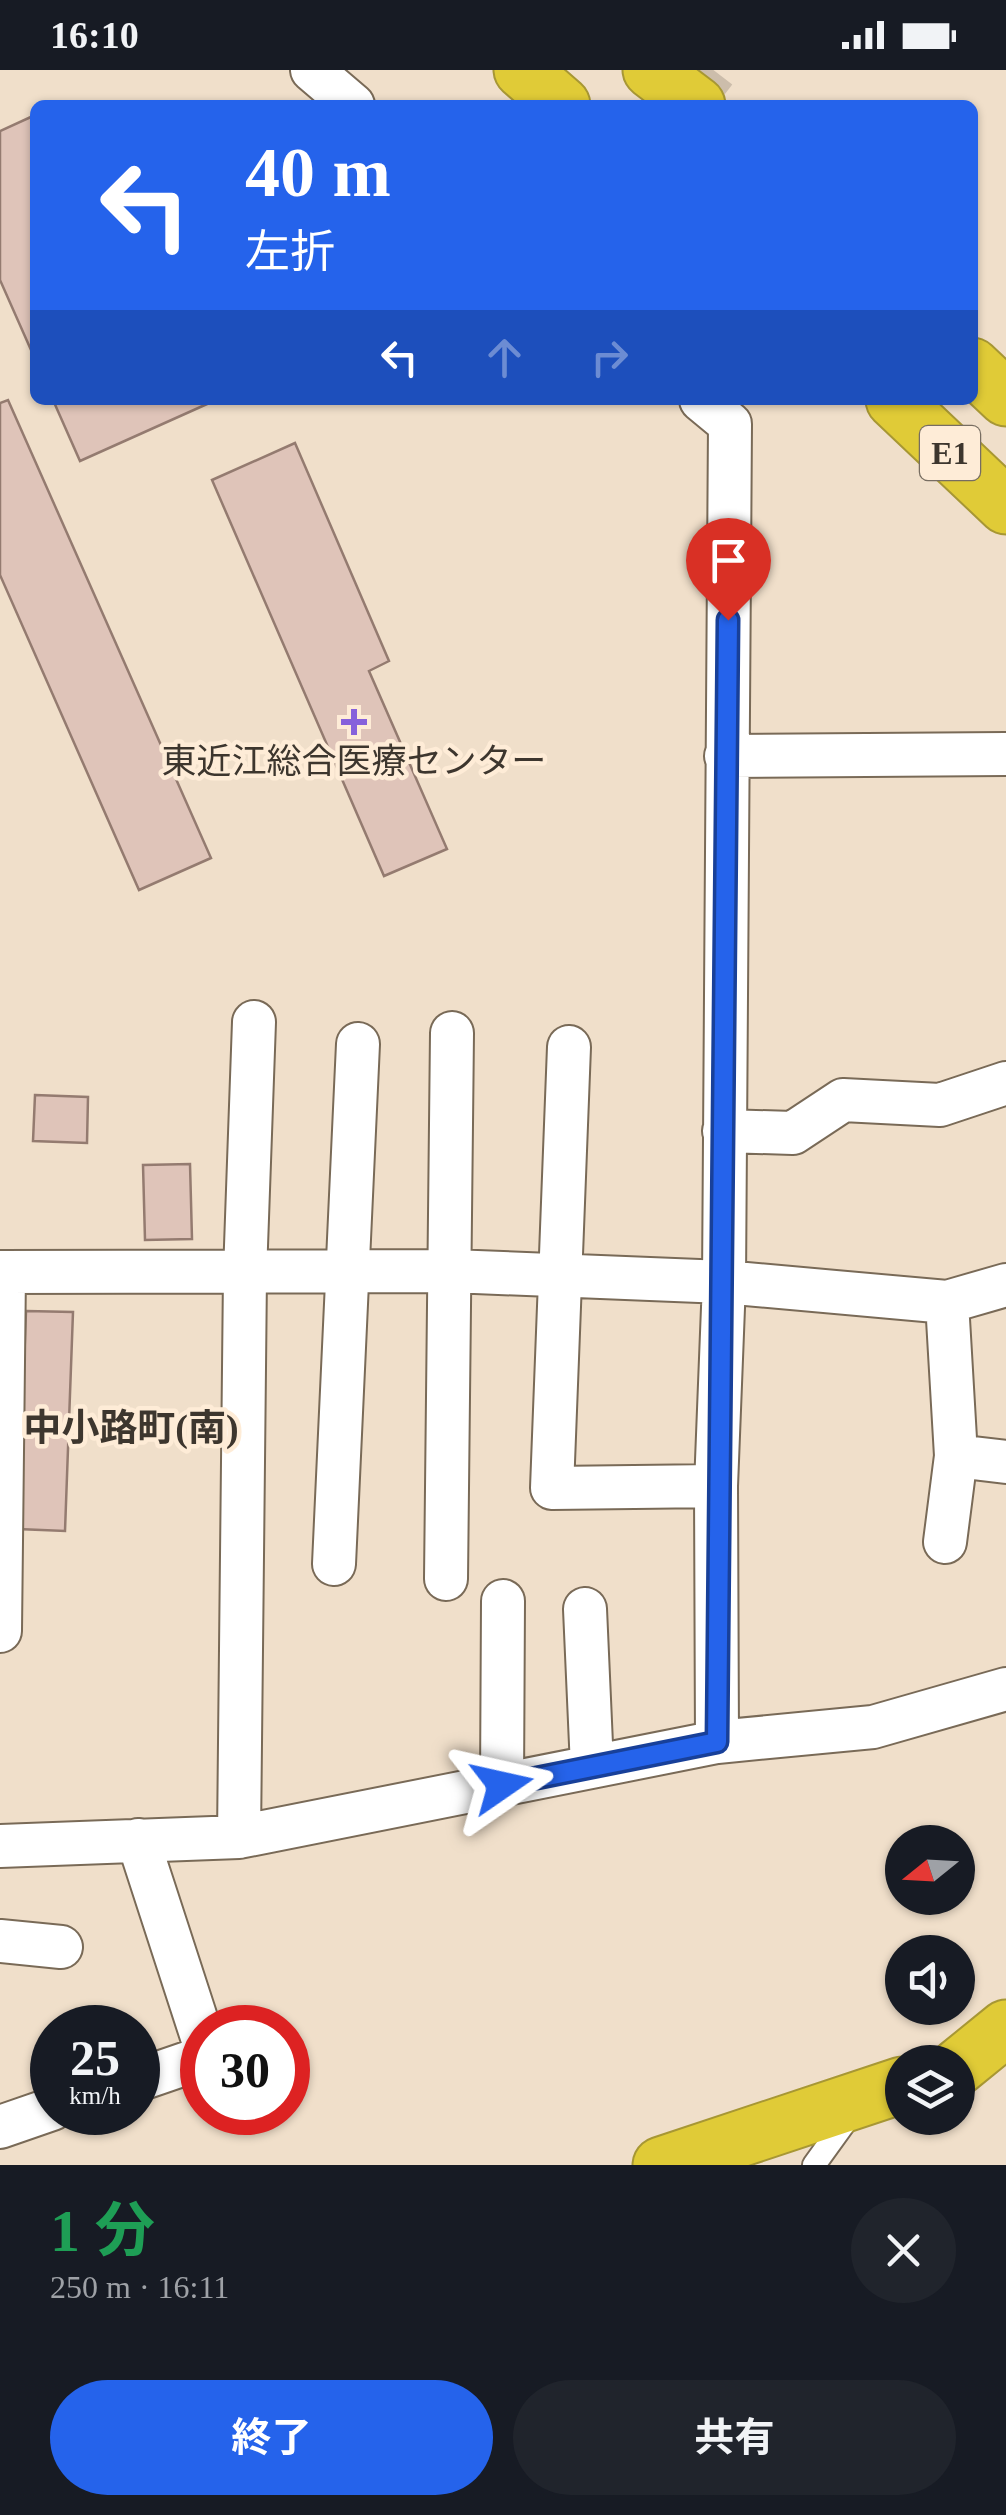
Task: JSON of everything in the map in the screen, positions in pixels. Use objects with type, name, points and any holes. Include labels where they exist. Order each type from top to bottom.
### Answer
[{"type":"highway","points":[[522,70],[556,100]]},
{"type":"highway","points":[[641,70],[676,100]]},
{"type":"highway","points":[[651,70],[690,100]]},
{"type":"highway","points":[[978,339],[1006,365]]},
{"type":"highway","name":"E1","points":[[978,372],[1006,398]]},
{"type":"highway","name":"E1","points":[[899,405],[1006,506]]},
{"type":"highway","points":[[975,2053],[1006,2028]]},
{"type":"highway","points":[[975,2063],[1006,2056]]},
{"type":"highway","points":[[661,2165],[882,2092]]},
{"type":"street","points":[[312,70],[347,100]]},
{"type":"street","points":[[707,405],[730,424],[724,1282],[716,1486],[717,1742]]},
{"type":"street","points":[[726,756],[1006,754]]},
{"type":"street","points":[[239,1837],[244,1274],[254,1022]]},
{"type":"street","points":[[446,1579],[452,1032]]},
{"type":"street","points":[[334,1564],[358,1044]]},
{"type":"street","points":[[569,1047],[552,1488],[716,1486]]},
{"type":"street","points":[[724,1130],[793,1133],[843,1100],[940,1105],[1006,1083]]},
{"type":"street","points":[[0,1630],[2,1272],[450,1271],[724,1282],[947,1302],[1006,1286]]},
{"type":"street","points":[[946,1542],[956,1456],[947,1302]]},
{"type":"street","points":[[956,1456],[1006,1462]]},
{"type":"street","points":[[502,1785],[503,1600]]},
{"type":"street","points":[[585,1609],[592,1767]]},
{"type":"street","points":[[0,1846],[239,1837],[717,1742],[872,1727],[1006,1689]]},
{"type":"street","points":[[138,1840],[191,2005]]},
{"type":"street","points":[[0,1941],[61,1947]]},
{"type":"street","points":[[0,2127],[30,2117]]},
{"type":"lane","points":[[814,2165],[882,2092]]},
{"type":"building","points":[[30,117],[30,348],[0,280],[0,131]]},
{"type":"building","points":[[8,400],[211,858],[139,890],[0,575],[0,403]]},
{"type":"building","points":[[55,405],[205,405],[80,461]]},
{"type":"building","points":[[295,443],[389,661],[369,671],[447,849],[384,876],[212,480]]},
{"type":"building","points":[[35,1095],[88,1097],[87,1143],[33,1141]]},
{"type":"building","points":[[190,1164],[192,1239],[145,1240],[143,1165]]},
{"type":"building","points":[[26,1311],[73,1312],[65,1531],[18,1529]]},
{"type":"tunnel","points":[[694,100],[717,70]]},
{"type":"place","name":"東近江総合医療センター","points":[[354,722]]},
{"type":"district","name":"中小路町(南)","points":[[131,1428]]},
{"type":"route","points":[[502,1785],[717,1742],[716,1486],[724,1282],[728,620]]}]
